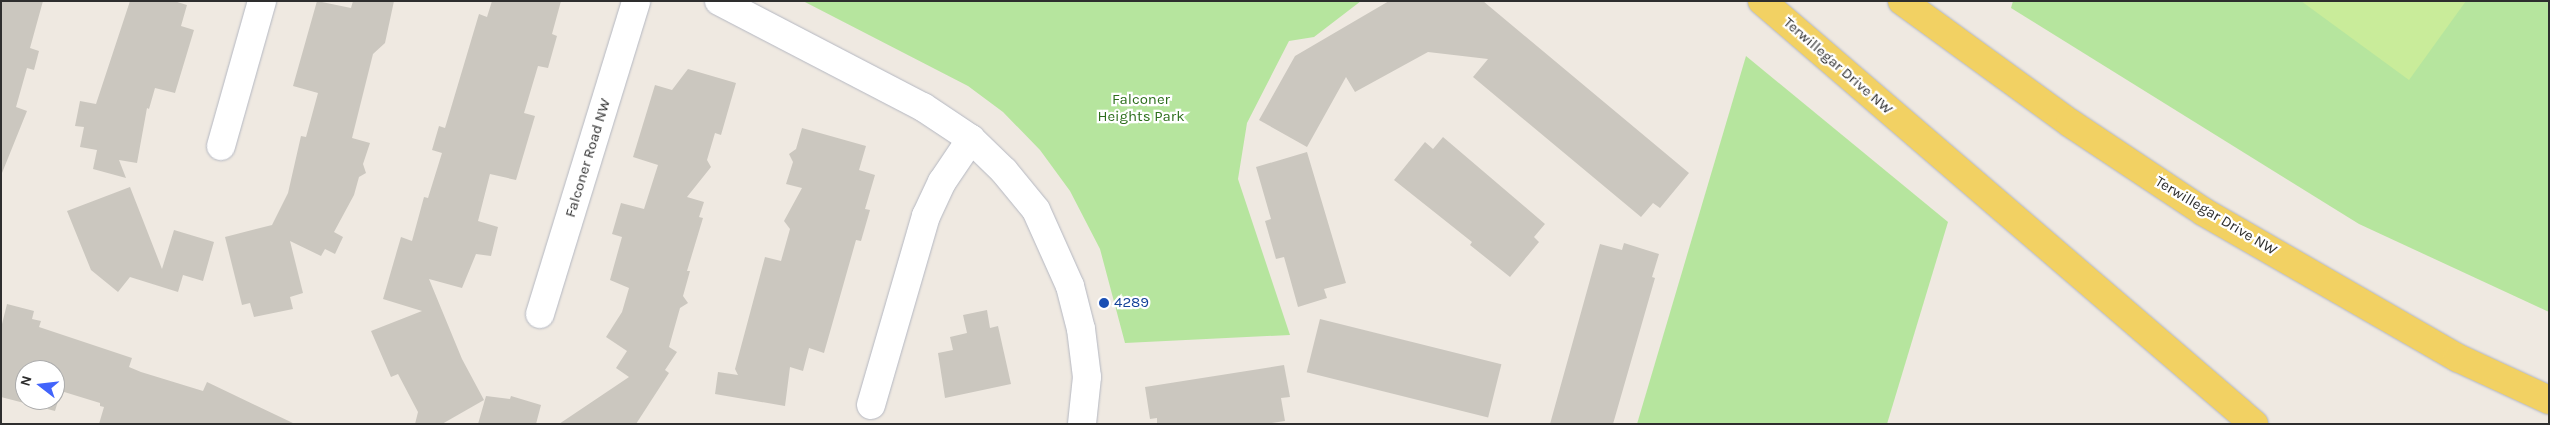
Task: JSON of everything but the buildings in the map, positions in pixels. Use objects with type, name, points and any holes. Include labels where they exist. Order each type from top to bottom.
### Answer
[{"type":"main road","name":"Terwillegar Drive NW","points":[[1762,1],[2254,424]]},
{"type":"main road","name":"Terwillegar Drive NW","points":[[1902,1],[2070,123],[2204,212],[2458,358],[2549,400]]},
{"type":"street","points":[[221,146],[262,1]]},
{"type":"street","name":"Falconer Road NW","points":[[540,314],[636,1]]},
{"type":"street","points":[[719,1],[923,107],[971,139],[1004,171],[1036,210],[1070,286],[1081,329],[1087,377],[1082,424]]},
{"type":"street","points":[[871,405],[926,216],[942,182],[971,139]]},
{"type":"green space","name":"Falconer Heights Park","points":[[803,1],[1361,1],[1314,37],[1289,41],[1247,123],[1238,179],[1290,335],[1125,343],[1100,249],[1070,191],[1040,150],[1003,112],[968,86]]},
{"type":"green space","points":[[2013,1],[2549,1],[2549,312],[2359,224],[2011,8]]},
{"type":"green space","points":[[2301,1],[2466,1],[2409,80]]},
{"type":"green space","points":[[1746,56],[1948,222],[1887,424],[1637,424]]},
{"type":"place","name":"4289","points":[[1104,303]]}]
